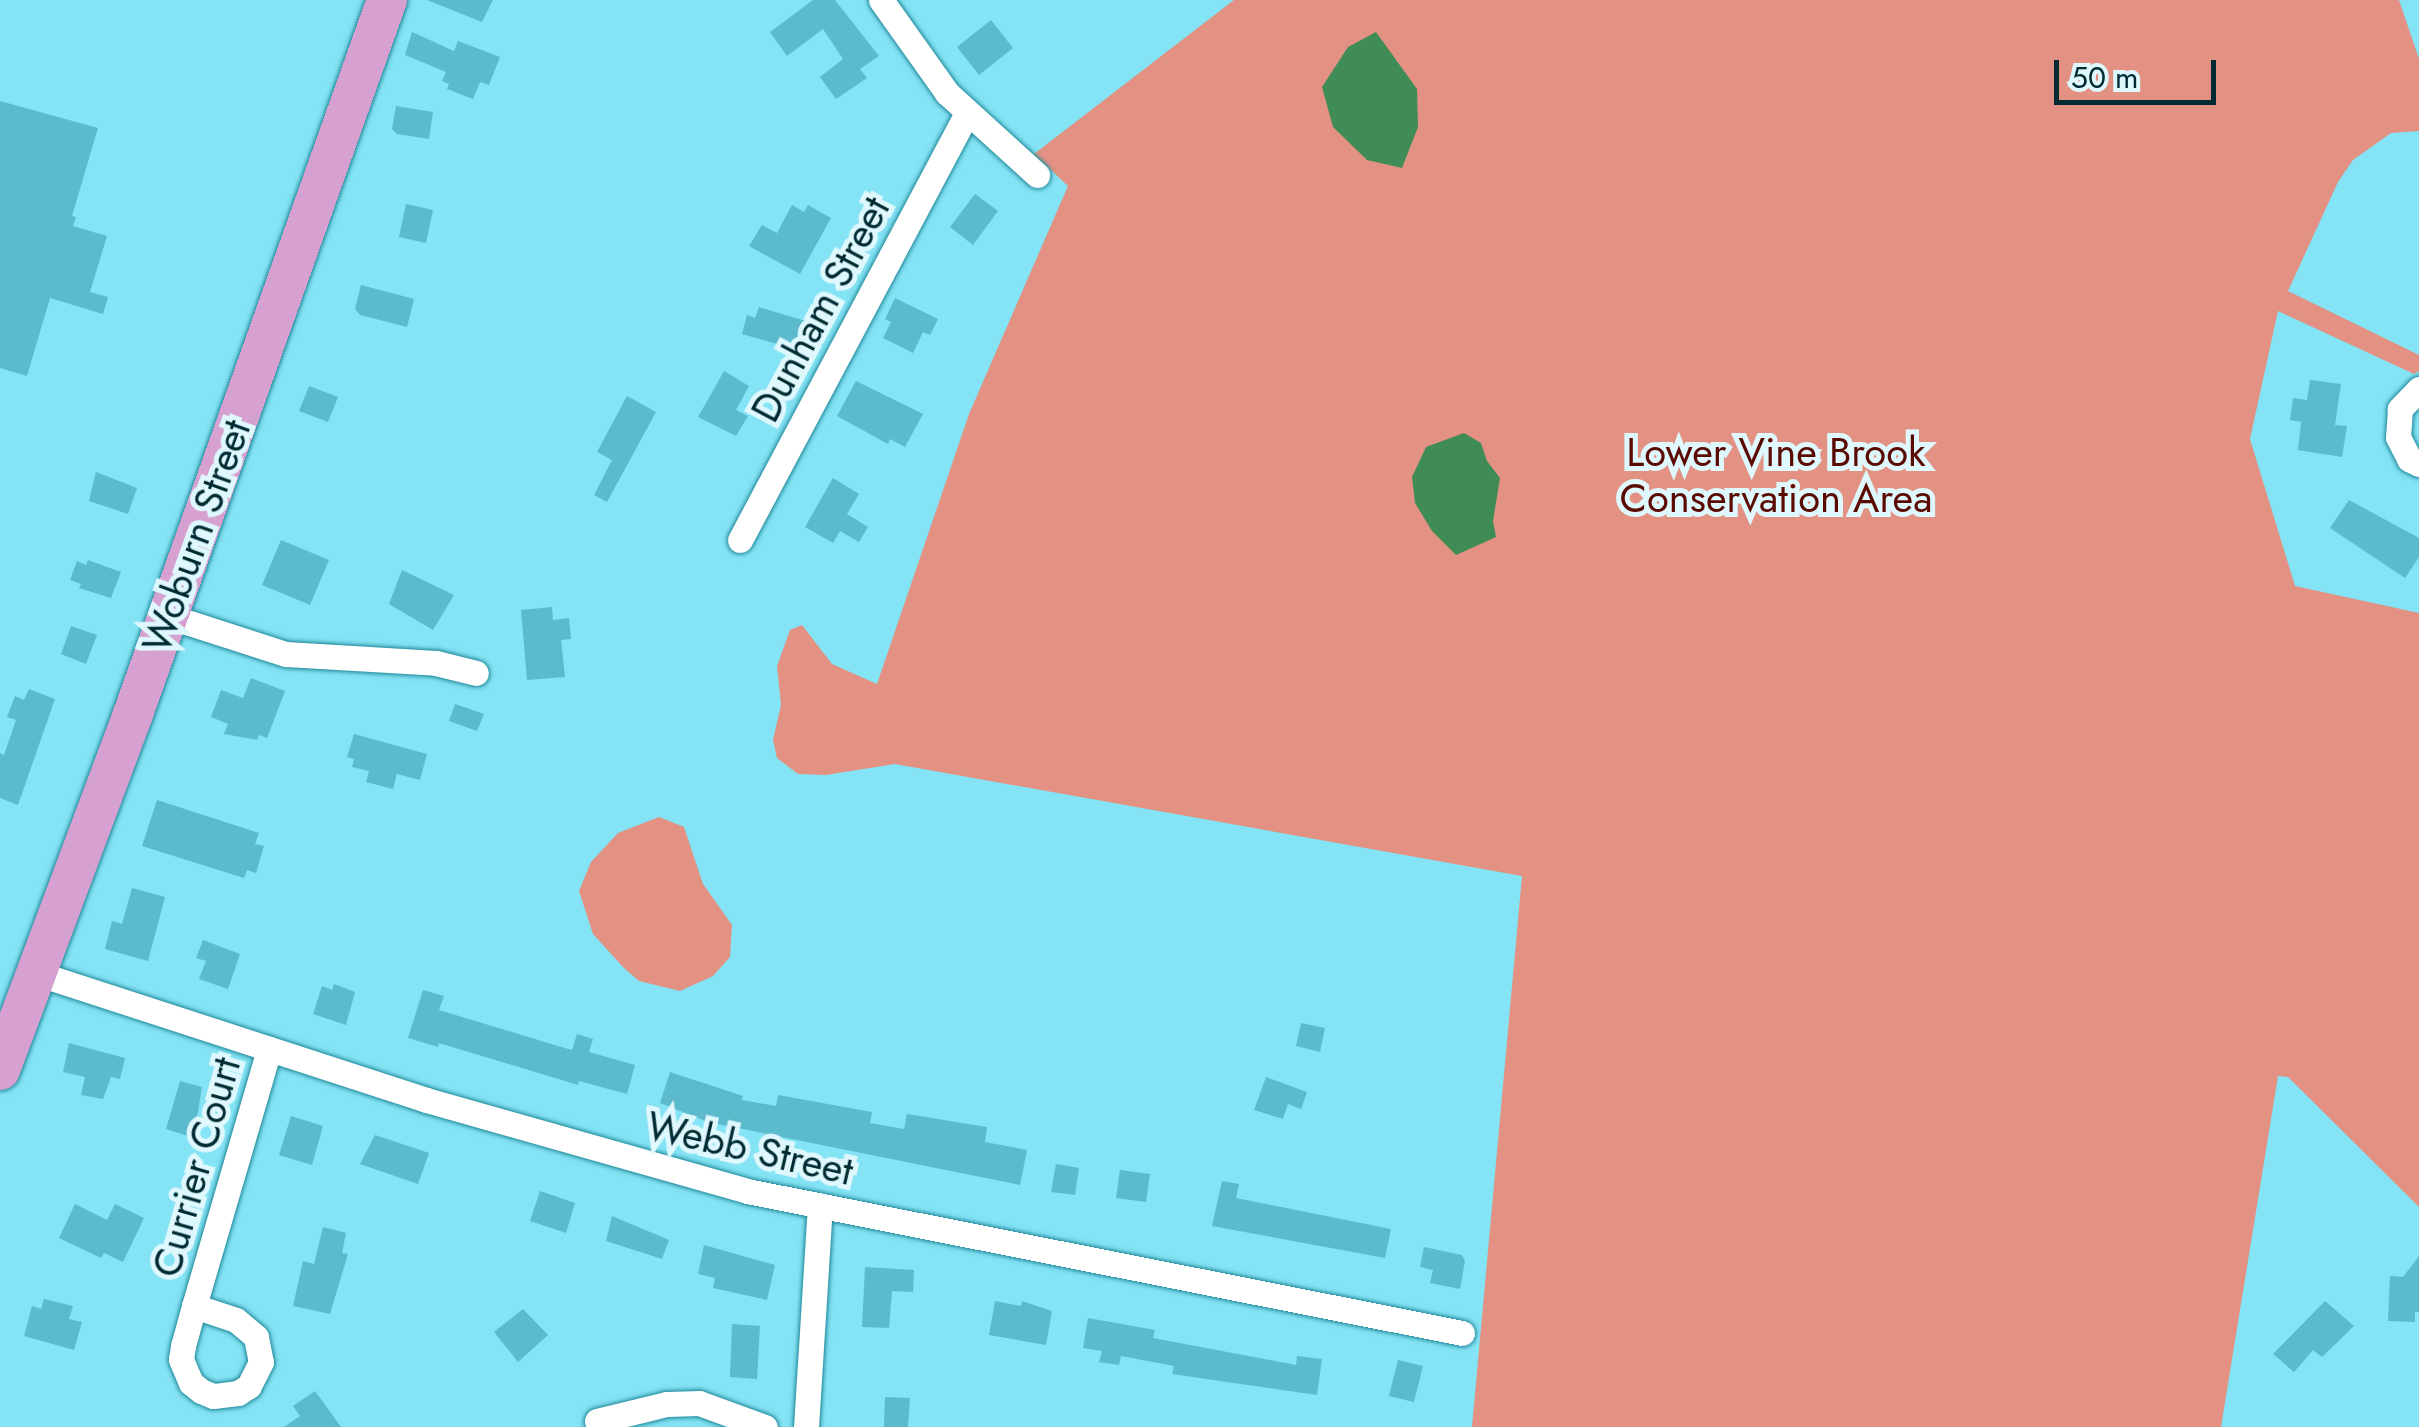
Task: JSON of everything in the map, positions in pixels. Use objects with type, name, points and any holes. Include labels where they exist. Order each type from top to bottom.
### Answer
[{"type":"main road","name":"Woburn Street","points":[[0,1070],[168,616],[387,0]]},
{"type":"street","points":[[881,0],[966,113],[1037,175]]},
{"type":"street","name":"Dunham Street","points":[[740,540],[966,113]]},
{"type":"street","points":[[2419,389],[2400,409],[2398,437],[2410,459],[2419,464]]},
{"type":"street","points":[[168,616],[286,654],[436,663],[476,673]]},
{"type":"street","name":"Webb Street","points":[[36,974],[269,1049],[747,1191],[1462,1333]]},
{"type":"street","name":"Currier Court","points":[[194,1306],[269,1049]]},
{"type":"street","points":[[806,1427],[820,1205]]},
{"type":"street","points":[[596,1421],[666,1404],[699,1403],[766,1427]]},
{"type":"green space","name":"Lower Vine Brook Conservation Area","points":[[1234,0],[2399,0],[2419,59],[2419,131],[2391,133],[2353,160],[2338,182],[2288,291],[2419,355],[2419,371],[2414,374],[2278,311],[2250,439],[2295,586],[2419,613],[2419,1207],[2288,1077],[2278,1076],[2221,1427],[1472,1427],[1522,876],[895,764],[826,775],[798,774],[777,758],[773,740],[781,705],[777,666],[790,630],[802,625],[832,664],[877,684],[969,414],[1068,186],[1034,154]]},
{"type":"green space","points":[[659,817],[684,827],[703,884],[732,925],[730,957],[713,976],[680,991],[639,981],[623,967],[593,934],[579,891],[591,862],[618,833]]},
{"type":"shaded area","points":[[1376,32],[1417,89],[1418,127],[1402,168],[1367,160],[1333,127],[1322,87],[1348,47]]},
{"type":"shaded area","points":[[1464,433],[1481,443],[1487,461],[1500,478],[1493,521],[1496,537],[1456,555],[1432,531],[1415,503],[1412,477],[1426,447]]},
{"type":"building","points":[[427,0],[493,0],[482,22]]},
{"type":"building","points":[[813,0],[835,0],[879,56],[860,69],[867,78],[836,99],[820,77],[843,59],[823,29],[787,56],[770,32]]},
{"type":"building","points":[[991,20],[1013,48],[979,75],[957,47]]},
{"type":"building","points":[[412,32],[454,51],[458,41],[500,57],[489,85],[480,82],[473,99],[447,89],[449,84],[442,81],[446,72],[405,55]]},
{"type":"building","points":[[0,101],[98,128],[72,216],[76,217],[73,226],[107,236],[90,292],[108,297],[103,314],[50,298],[27,376],[0,368]]},
{"type":"building","points":[[396,106],[433,112],[429,139],[397,134],[392,129]]},
{"type":"building","points":[[975,194],[998,211],[973,245],[950,227]]},
{"type":"building","points":[[406,204],[433,210],[426,243],[399,237]]},
{"type":"building","points":[[792,205],[804,212],[808,205],[831,218],[800,274],[749,246],[762,225],[777,233]]},
{"type":"building","points":[[361,285],[414,299],[407,327],[360,315],[355,309]]},
{"type":"building","points":[[895,298],[938,319],[930,335],[923,332],[913,353],[883,338],[891,322],[885,319]]},
{"type":"building","points":[[759,307],[809,322],[801,351],[742,334],[747,315],[755,318]]},
{"type":"building","points":[[724,371],[749,386],[736,410],[748,416],[736,436],[698,417]]},
{"type":"building","points":[[2310,380],[2341,384],[2335,425],[2347,426],[2342,457],[2298,450],[2301,422],[2290,420],[2293,398],[2307,400]]},
{"type":"building","points":[[856,381],[923,414],[905,447],[890,439],[888,444],[837,416]]},
{"type":"building","points":[[309,386],[338,397],[328,422],[299,411]]},
{"type":"building","points":[[627,396],[656,412],[607,502],[594,495],[612,460],[597,452]]},
{"type":"building","points":[[96,472],[137,488],[128,514],[89,501]]},
{"type":"building","points":[[833,478],[859,494],[847,514],[868,527],[859,542],[840,531],[833,543],[805,527]]},
{"type":"building","points":[[2349,500],[2419,538],[2419,557],[2405,578],[2330,528]]},
{"type":"building","points":[[281,540],[329,560],[310,605],[262,585]]},
{"type":"building","points":[[88,560],[121,572],[111,598],[79,588],[81,584],[70,580],[77,561],[86,565]]},
{"type":"building","points":[[402,570],[454,595],[433,630],[389,604]]},
{"type":"building","points":[[552,607],[553,620],[569,618],[571,639],[561,640],[565,677],[527,680],[521,610]]},
{"type":"building","points":[[71,626],[97,635],[86,664],[61,654]]},
{"type":"building","points":[[251,678],[285,691],[267,738],[259,735],[257,740],[224,734],[228,724],[211,717],[221,690],[243,698]]},
{"type":"building","points":[[29,689],[55,699],[18,805],[0,798],[0,753],[4,755],[16,720],[7,717],[15,696],[24,700]]},
{"type":"building","points":[[455,704],[484,714],[477,731],[449,721]]},
{"type":"building","points":[[354,734],[427,754],[420,780],[397,774],[393,789],[366,782],[369,771],[352,767],[354,759],[347,757]]},
{"type":"building","points":[[157,800],[259,833],[255,844],[264,846],[256,873],[247,870],[244,878],[142,846]]},
{"type":"building","points":[[132,888],[165,897],[148,961],[105,949],[112,921],[122,924]]},
{"type":"building","points":[[203,940],[240,954],[228,989],[199,979],[206,961],[196,958]]},
{"type":"building","points":[[334,984],[355,992],[346,1025],[313,1014],[322,986],[332,990]]},
{"type":"building","points":[[423,990],[444,996],[439,1010],[558,1046],[572,1050],[577,1034],[593,1039],[589,1052],[635,1065],[627,1094],[579,1081],[578,1085],[439,1043],[438,1047],[408,1038]]},
{"type":"building","points":[[1301,1023],[1325,1028],[1320,1052],[1296,1046]]},
{"type":"building","points":[[69,1043],[125,1058],[120,1079],[111,1077],[103,1099],[81,1095],[85,1077],[63,1072]]},
{"type":"building","points":[[670,1072],[743,1096],[742,1100],[776,1106],[778,1095],[872,1112],[870,1123],[904,1129],[907,1114],[987,1127],[985,1142],[1027,1150],[1020,1185],[708,1122],[660,1103]]},
{"type":"building","points":[[1266,1077],[1307,1092],[1301,1109],[1288,1104],[1283,1119],[1254,1110]]},
{"type":"building","points":[[180,1081],[202,1087],[196,1124],[192,1123],[188,1136],[166,1129]]},
{"type":"building","points":[[291,1116],[323,1126],[312,1165],[279,1155]]},
{"type":"building","points":[[375,1135],[429,1153],[418,1184],[360,1164]]},
{"type":"building","points":[[1056,1164],[1079,1168],[1075,1195],[1051,1192]]},
{"type":"building","points":[[1120,1170],[1150,1174],[1146,1202],[1116,1198]]},
{"type":"building","points":[[1222,1181],[1239,1184],[1236,1198],[1391,1229],[1385,1258],[1212,1226]]},
{"type":"building","points":[[540,1191],[575,1203],[566,1233],[530,1221]]},
{"type":"building","points":[[75,1204],[107,1220],[115,1204],[144,1218],[123,1262],[104,1253],[101,1258],[59,1238]]},
{"type":"building","points":[[612,1216],[669,1240],[662,1259],[606,1241]]},
{"type":"building","points":[[323,1227],[346,1233],[342,1253],[348,1254],[330,1314],[293,1306],[303,1261],[314,1264]]},
{"type":"building","points":[[704,1245],[775,1265],[767,1300],[713,1288],[715,1278],[698,1274]]},
{"type":"building","points":[[1424,1247],[1462,1255],[1465,1261],[1460,1289],[1430,1283],[1433,1270],[1420,1267]]},
{"type":"building","points":[[2419,1256],[2419,1312],[2415,1312],[2415,1322],[2388,1321],[2390,1276],[2403,1277]]},
{"type":"building","points":[[865,1267],[914,1270],[913,1292],[892,1291],[889,1328],[862,1327]]},
{"type":"building","points":[[44,1299],[73,1306],[69,1319],[82,1322],[74,1350],[24,1336],[32,1306],[41,1309]]},
{"type":"building","points":[[995,1301],[1021,1306],[1022,1301],[1052,1311],[1046,1345],[989,1335]]},
{"type":"building","points":[[2325,1301],[2354,1326],[2322,1357],[2313,1350],[2294,1372],[2273,1354]]},
{"type":"building","points":[[523,1309],[548,1335],[518,1362],[494,1332]]},
{"type":"building","points":[[1088,1318],[1155,1330],[1153,1338],[1296,1365],[1297,1356],[1322,1359],[1317,1395],[1172,1374],[1174,1366],[1121,1356],[1119,1365],[1099,1362],[1102,1351],[1083,1348]]},
{"type":"building","points":[[732,1324],[760,1326],[757,1379],[730,1377]]},
{"type":"building","points":[[1398,1360],[1423,1366],[1414,1402],[1389,1396]]},
{"type":"building","points":[[315,1391],[341,1427],[284,1427],[300,1416],[293,1406]]},
{"type":"building","points":[[885,1397],[910,1398],[908,1427],[884,1427]]}]
